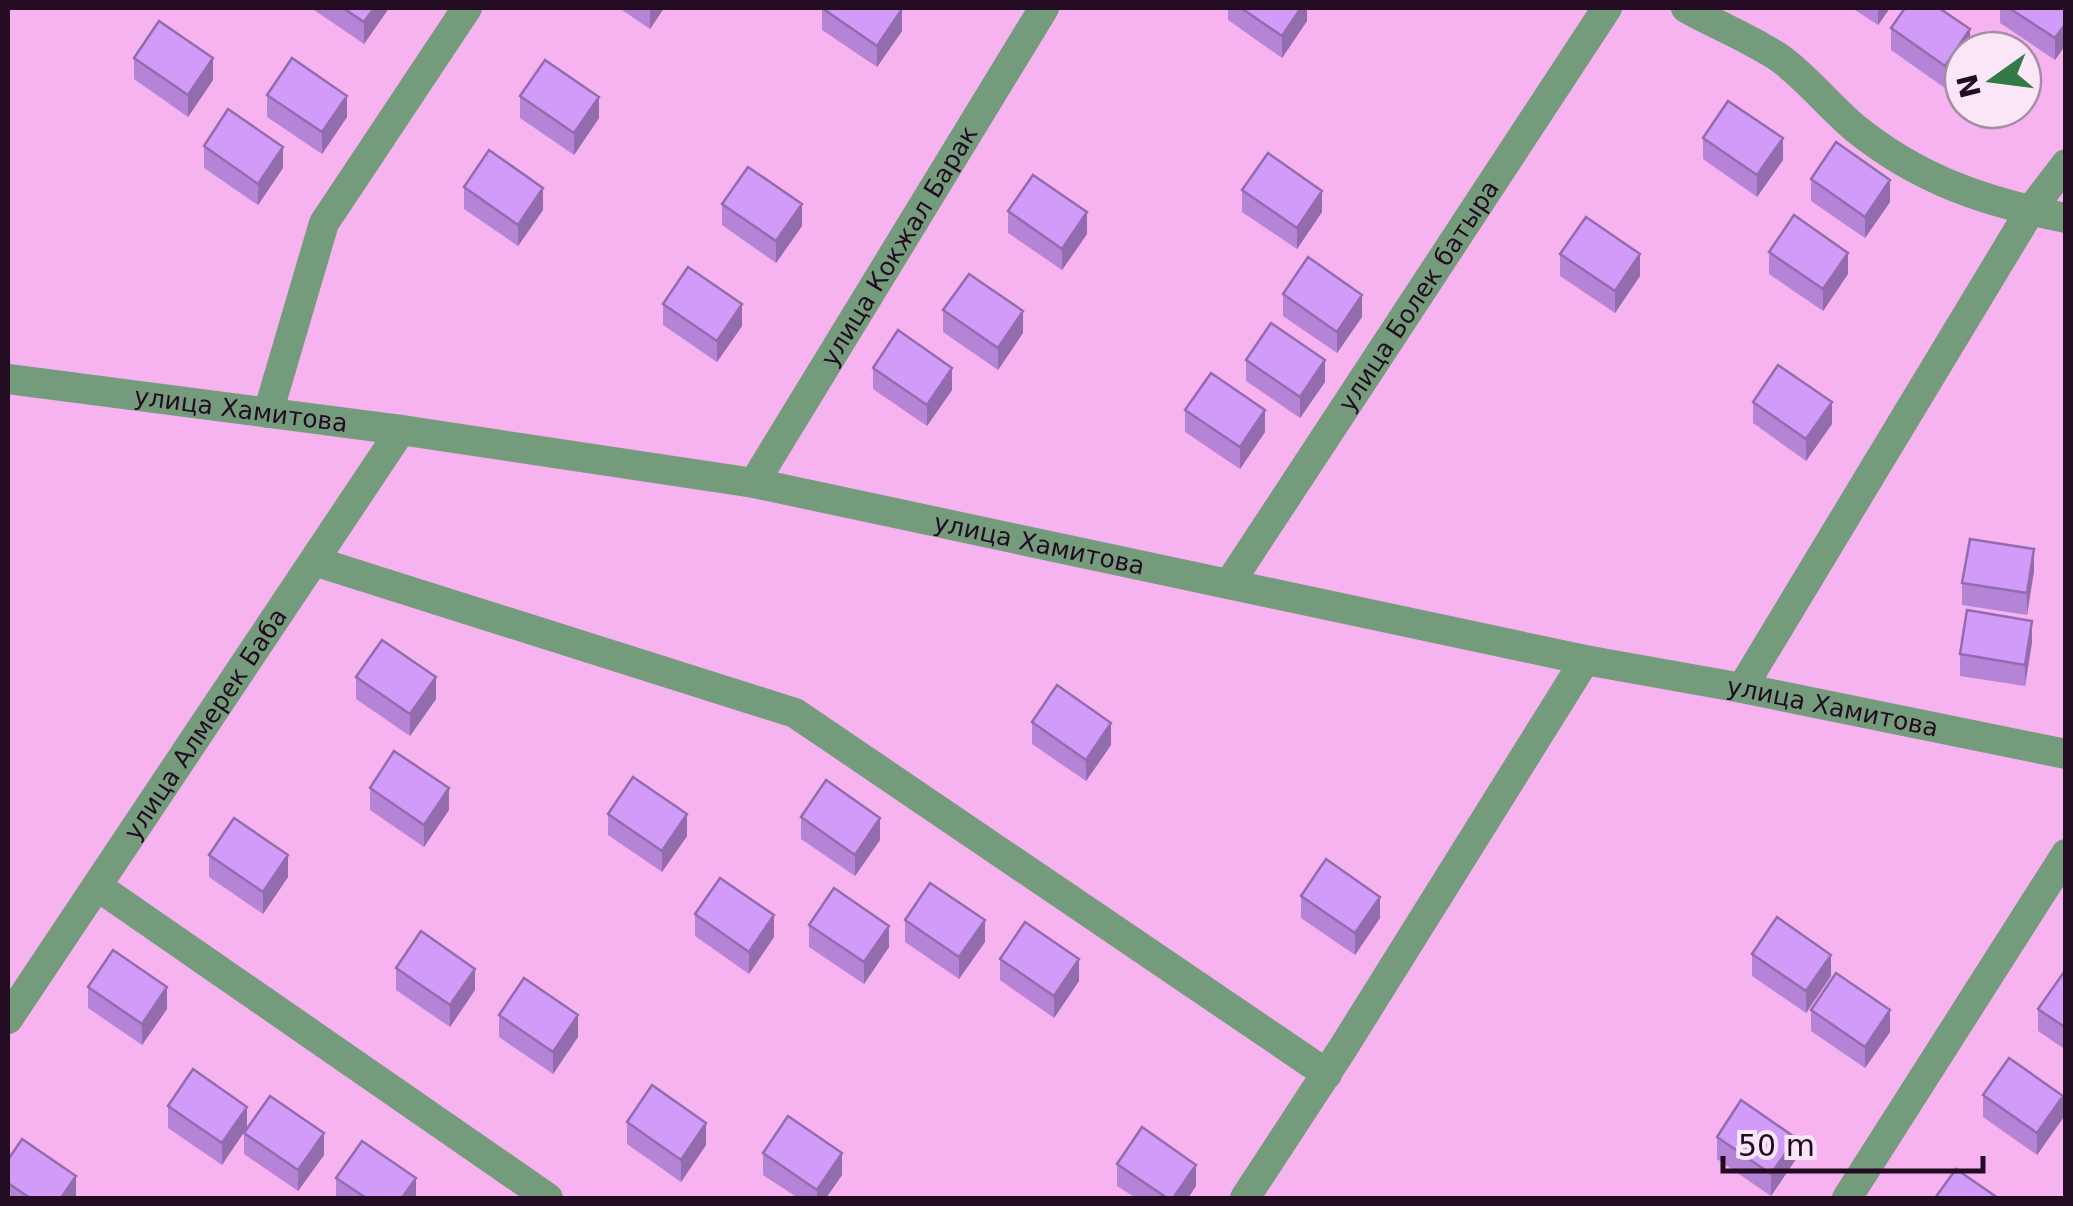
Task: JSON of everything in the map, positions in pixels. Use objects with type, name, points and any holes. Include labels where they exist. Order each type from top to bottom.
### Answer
[{"type":"street","points":[[268,412],[324,223],[467,8]]},
{"type":"street","name":"улица Кокжал Барак","points":[[754,483],[1044,8]]},
{"type":"street","name":"улица Болек батыра","points":[[1229,584],[1607,8]]},
{"type":"street","points":[[1686,8],[1779,58],[1852,125],[1902,164],[1980,199],[2066,218]]},
{"type":"street","points":[[1742,688],[2030,211],[2066,164]]},
{"type":"street","name":"улица Хамитова","points":[[8,379],[401,430],[754,483],[1585,660],[2066,754]]},
{"type":"street","name":"улица Алмерек Баба","points":[[8,1019],[401,430]]},
{"type":"street","points":[[314,560],[795,713],[1327,1074]]},
{"type":"street","points":[[1245,1198],[1327,1074],[1585,660]]},
{"type":"street","points":[[1847,1198],[2066,854]]},
{"type":"street","points":[[97,886],[548,1198]]},
{"type":"building","points":[[343,8],[374,8],[364,22]]},
{"type":"building","points":[[822,8],[900,8],[902,9],[877,46]]},
{"type":"building","points":[[1241,8],[1301,8],[1282,36]]},
{"type":"building","points":[[1905,8],[1939,8],[1970,29],[1943,30],[1943,65],[1891,28]]},
{"type":"building","points":[[2009,8],[2066,8],[2066,23],[2055,38]]},
{"type":"building","points":[[159,21],[213,58],[188,95],[134,58]]},
{"type":"building","points":[[292,58],[347,96],[322,132],[267,95]]},
{"type":"building","points":[[545,60],[599,97],[574,133],[520,96]]},
{"type":"building","points":[[1728,101],[1783,138],[1757,175],[1703,138]]},
{"type":"building","points":[[228,109],[283,147],[258,184],[204,146]]},
{"type":"building","points":[[1836,142],[1890,180],[1865,217],[1811,179]]},
{"type":"building","points":[[489,150],[543,188],[518,225],[464,187]]},
{"type":"building","points":[[1268,153],[1322,191],[1297,228],[1242,190]]},
{"type":"building","points":[[748,167],[802,204],[776,241],[722,204]]},
{"type":"building","points":[[1033,175],[1087,212],[1062,249],[1008,211]]},
{"type":"building","points":[[1794,215],[1848,253],[1823,289],[1769,252]]},
{"type":"building","points":[[1586,217],[1640,254],[1615,291],[1560,254]]},
{"type":"building","points":[[1308,257],[1362,295],[1337,332],[1283,294]]},
{"type":"building","points":[[688,267],[742,304],[717,341],[663,304]]},
{"type":"building","points":[[969,274],[1023,311],[998,348],[943,310]]},
{"type":"building","points":[[1271,323],[1325,360],[1300,397],[1246,360]]},
{"type":"building","points":[[898,330],[952,368],[927,405],[873,368]]},
{"type":"building","points":[[1778,365],[1832,402],[1806,439],[1753,402]]},
{"type":"building","points":[[1211,373],[1265,410],[1240,447],[1185,410]]},
{"type":"building","points":[[1970,539],[2034,549],[2027,593],[1962,583]]},
{"type":"building","points":[[1967,610],[2032,621],[2025,665],[1960,654]]},
{"type":"building","points":[[382,640],[436,677],[410,714],[356,677]]},
{"type":"building","points":[[1057,685],[1111,723],[1086,760],[1032,722]]},
{"type":"building","points":[[394,751],[449,788],[424,825],[370,788]]},
{"type":"building","points":[[633,777],[687,814],[662,851],[608,814]]},
{"type":"building","points":[[826,780],[880,818],[855,855],[801,817]]},
{"type":"building","points":[[234,818],[288,855],[263,892],[209,855]]},
{"type":"building","points":[[1326,859],[1380,897],[1355,933],[1301,896]]},
{"type":"building","points":[[720,878],[774,915],[749,952],[695,914]]},
{"type":"building","points":[[930,883],[985,920],[959,957],[905,920]]},
{"type":"building","points":[[834,888],[889,926],[864,962],[809,925]]},
{"type":"building","points":[[1777,917],[1831,955],[1806,991],[1752,954]]},
{"type":"building","points":[[1025,922],[1079,959],[1054,996],[1000,959]]},
{"type":"building","points":[[421,931],[475,969],[450,1005],[396,968]]},
{"type":"building","points":[[113,950],[167,987],[142,1024],[88,987]]},
{"type":"building","points":[[1836,973],[1890,1010],[1865,1047],[1811,1010]]},
{"type":"building","points":[[2066,973],[2066,1028],[2038,1009]]},
{"type":"building","points":[[524,978],[578,1015],[553,1052],[499,1015]]},
{"type":"building","points":[[2009,1058],[2063,1096],[2037,1133],[1983,1095]]},
{"type":"building","points":[[193,1069],[247,1107],[222,1143],[168,1106]]},
{"type":"building","points":[[652,1085],[706,1123],[681,1160],[627,1122]]},
{"type":"building","points":[[270,1096],[324,1133],[298,1170],[244,1133]]},
{"type":"building","points":[[1741,1100],[1796,1138],[1771,1174],[1717,1137]]},
{"type":"building","points":[[788,1116],[842,1153],[817,1190],[763,1153]]},
{"type":"building","points":[[1142,1127],[1196,1165],[1173,1198],[1167,1198],[1117,1164]]},
{"type":"building","points":[[22,1139],[76,1176],[61,1198],[30,1198],[8,1183],[8,1160]]},
{"type":"building","points":[[362,1141],[416,1178],[402,1198],[366,1198],[336,1178]]},
{"type":"building","points":[[1956,1169],[1998,1198],[1935,1198]]}]
